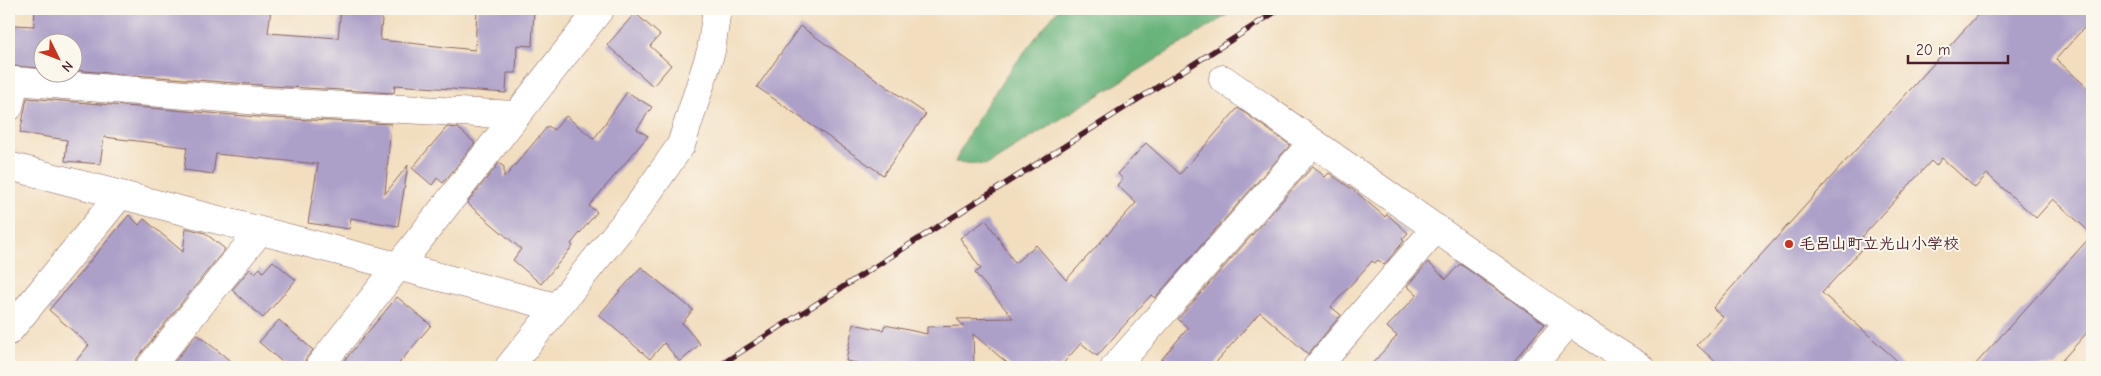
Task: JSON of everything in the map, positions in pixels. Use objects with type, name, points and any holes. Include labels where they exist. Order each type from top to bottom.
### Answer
[{"type":"street","points":[[319,367],[600,9]]},
{"type":"street","points":[[509,367],[638,208],[681,145],[711,51],[717,9]]},
{"type":"street","points":[[1223,79],[1569,322],[1640,367]]},
{"type":"street","points":[[9,108],[14,81],[271,102],[516,115]]},
{"type":"street","points":[[1115,367],[1313,142]]},
{"type":"street","points":[[9,166],[259,232],[400,266],[556,307]]},
{"type":"street","points":[[9,331],[120,195]]},
{"type":"street","points":[[1317,367],[1436,228]]},
{"type":"street","points":[[150,367],[259,232]]},
{"type":"street","points":[[1531,367],[1569,322]]},
{"type":"green space","points":[[1058,9],[1237,9],[987,165],[955,162],[976,121],[989,101]]},
{"type":"building","points":[[35,9],[271,9],[268,33],[338,38],[341,9],[383,9],[380,40],[475,50],[477,9],[534,9],[532,46],[517,45],[516,73],[507,73],[506,93],[395,85],[394,93],[272,86],[82,71],[82,32],[32,32],[32,67],[11,66],[14,25],[34,26]]},
{"type":"building","points":[[1983,9],[2092,9],[2092,19],[2056,59],[2092,92],[2092,234],[2053,199],[2036,218],[1987,174],[1975,188],[1942,158],[1936,166],[1931,161],[1862,237],[1867,243],[1822,293],[1904,367],[1721,367],[1697,345],[1723,317],[1713,308]]},
{"type":"building","points":[[635,13],[660,35],[650,46],[671,65],[653,86],[607,45]]},
{"type":"building","points":[[800,26],[926,114],[883,175],[757,87]]},
{"type":"building","points":[[627,92],[652,107],[637,129],[648,136],[589,206],[597,212],[571,244],[573,246],[541,284],[513,260],[521,249],[467,203],[499,163],[504,167],[504,178],[548,126],[554,130],[566,116],[594,139]]},
{"type":"building","points":[[27,98],[270,118],[391,124],[385,194],[408,165],[398,226],[351,218],[349,229],[308,223],[318,164],[216,154],[213,174],[184,170],[187,147],[104,137],[100,164],[65,161],[67,140],[20,133]]},
{"type":"building","points":[[1238,108],[1290,145],[1155,298],[1151,295],[1097,356],[1081,343],[1060,367],[1012,367],[973,334],[974,367],[879,367],[846,361],[853,324],[883,330],[885,325],[927,334],[927,327],[964,326],[957,319],[1013,318],[975,273],[981,269],[960,238],[986,220],[1015,263],[1036,245],[1066,280],[1136,203],[1117,185],[1123,179],[1118,174],[1146,143],[1180,174]]},
{"type":"building","points":[[447,127],[458,128],[475,143],[443,183],[437,178],[432,185],[412,168]]},
{"type":"building","points":[[1313,166],[1325,177],[1329,173],[1356,192],[1385,217],[1387,214],[1408,233],[1402,239],[1404,241],[1384,265],[1378,260],[1375,263],[1372,261],[1331,307],[1341,315],[1308,354],[1260,312],[1212,367],[1155,367],[1188,328],[1178,319]]},
{"type":"building","points":[[129,215],[139,225],[144,219],[183,252],[186,228],[205,233],[225,249],[132,367],[71,367],[89,345],[49,310]]},
{"type":"building","points":[[2092,235],[2092,327],[2056,367],[1973,367]]},
{"type":"building","points":[[273,261],[296,280],[263,318],[232,290],[250,269],[255,273],[260,268],[263,272]]},
{"type":"building","points":[[1428,262],[1446,279],[1460,264],[1545,324],[1509,367],[1369,367],[1397,336],[1387,327],[1417,295],[1407,286]]},
{"type":"building","points":[[641,267],[693,310],[682,323],[700,344],[680,362],[664,343],[650,359],[599,315]]},
{"type":"building","points":[[397,297],[431,325],[396,367],[339,367]]},
{"type":"building","points":[[279,320],[313,350],[306,358],[304,367],[288,367],[259,342]]},
{"type":"building","points":[[197,334],[238,367],[172,367]]},
{"type":"railway","points":[[717,367],[1280,9]]},
{"type":"place","name":"毛呂山町立光山小学校","points":[[1789,244]]}]
